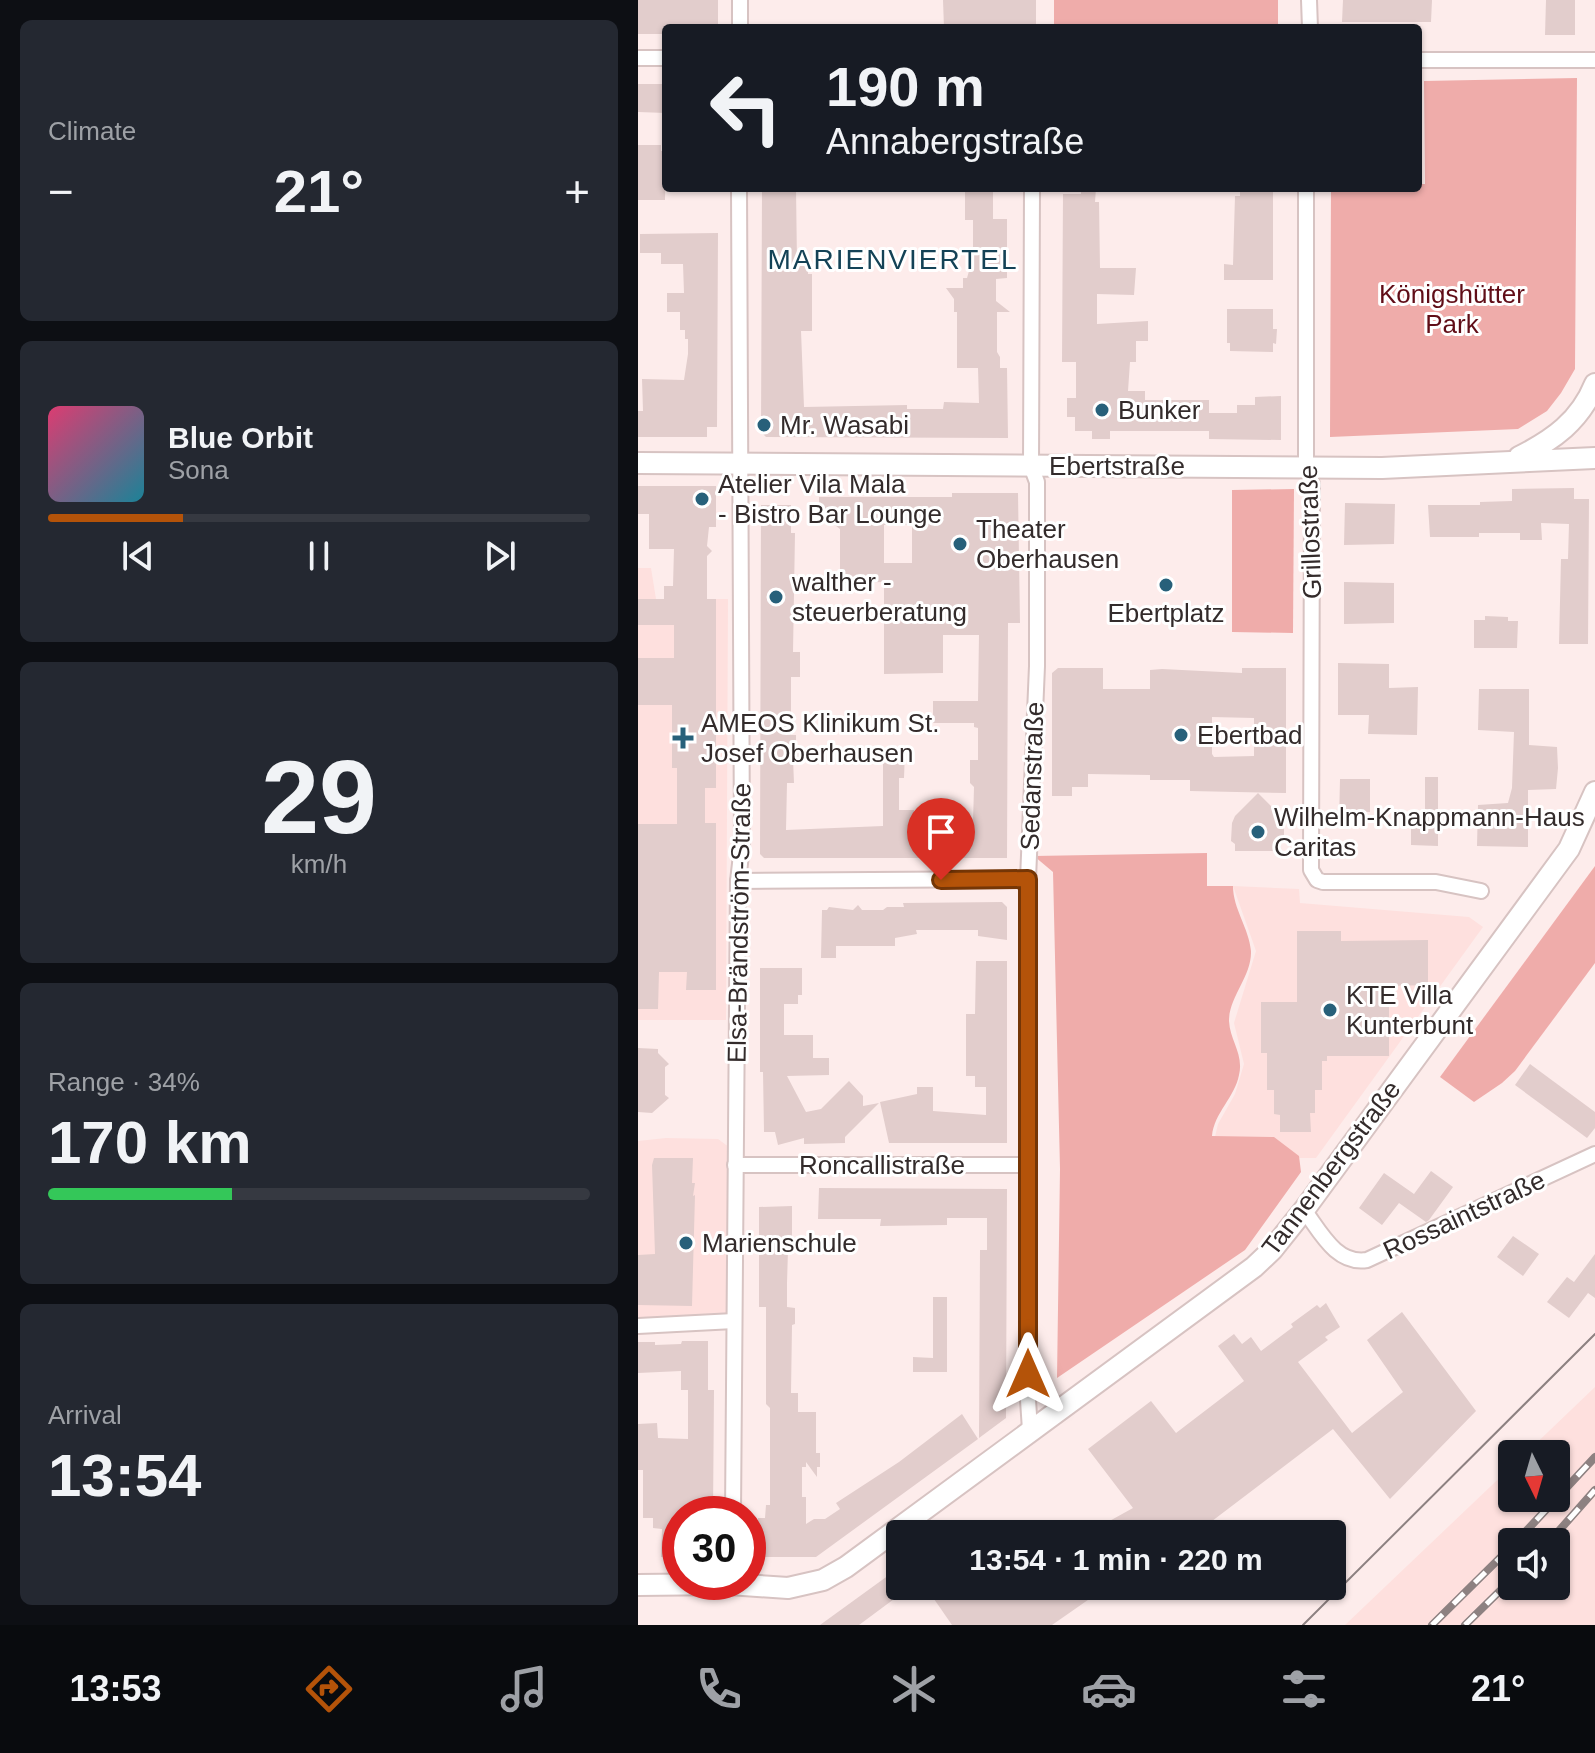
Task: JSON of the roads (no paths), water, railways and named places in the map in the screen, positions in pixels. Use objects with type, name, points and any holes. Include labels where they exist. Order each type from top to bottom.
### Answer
[{"type":"street","points":[[740,0],[740,24]]},
{"type":"street","points":[[1309,0],[1310,24]]},
{"type":"street","points":[[638,58],[662,58]]},
{"type":"street","points":[[1422,60],[1595,60]]},
{"type":"street","name":"Elsa-Brändström-Straße","points":[[733,1496],[738,881],[742,846],[739,192]]},
{"type":"street","points":[[1032,192],[1034,474]]},
{"type":"street","name":"Grillostraße","points":[[1306,192],[1306,467],[1312,484],[1310,863],[1313,876],[1323,882],[1436,882],[1481,891]]},
{"type":"street","points":[[1512,461],[1560,435],[1578,414],[1595,384]]},
{"type":"street","name":"Ebertstraße","points":[[638,463],[740,463],[1034,474],[1412,467],[1595,458]]},
{"type":"street","name":"Sedanstraße","points":[[1030,1430],[1028,879],[1037,650],[1034,474]]},
{"type":"street","name":"Tannenbergstraße","points":[[766,1586],[788,1588],[823,1580],[846,1567],[1254,1267],[1272,1250],[1569,849],[1595,792]]},
{"type":"street","points":[[738,881],[1028,879]]},
{"type":"street","name":"Rossaintstraße","points":[[1304,1210],[1340,1255],[1356,1261],[1367,1260],[1595,1154]]},
{"type":"street","name":"Roncallistraße","points":[[735,1165],[1029,1165]]},
{"type":"street","points":[[638,1326],[734,1321]]},
{"type":"street","name":"Tannenbergstraße","points":[[638,1585],[662,1584]]},
{"type":"tram line","points":[[1303,1625],[1595,1334]]},
{"type":"railway","points":[[1529,1528],[1595,1457]]},
{"type":"railway","points":[[1561,1528],[1595,1490]]},
{"type":"railway","points":[[1432,1625],[1498,1560]]},
{"type":"railway","points":[[1465,1625],[1498,1593]]},
{"type":"place","name":"Bunker","points":[[1102,410]]},
{"type":"place","name":"Mr. Wasabi","points":[[764,425]]},
{"type":"place","name":"Atelier Vila Mala - Bistro Bar Lounge","points":[[702,499]]},
{"type":"place","name":"Theater Oberhausen","points":[[960,544]]},
{"type":"place","name":"Ebertplatz","points":[[1166,585]]},
{"type":"place","name":"walther - steuerberatung","points":[[776,597]]},
{"type":"place","name":"Ebertbad","points":[[1181,735]]},
{"type":"place","name":"AMEOS Klinikum St. Josef Oberhausen","points":[[683,738]]},
{"type":"place","name":"Wilhelm-Knappmann-Haus Caritas","points":[[1258,832]]},
{"type":"place","name":"KTE Villa Kunterbunt","points":[[1330,1010]]},
{"type":"place","name":"Marienschule","points":[[686,1243]]},
{"type":"district","name":"MARIENVIERTEL","points":[[893,259]]},
{"type":"park label","name":"Königshütter Park","points":[[1452,309]]}]
